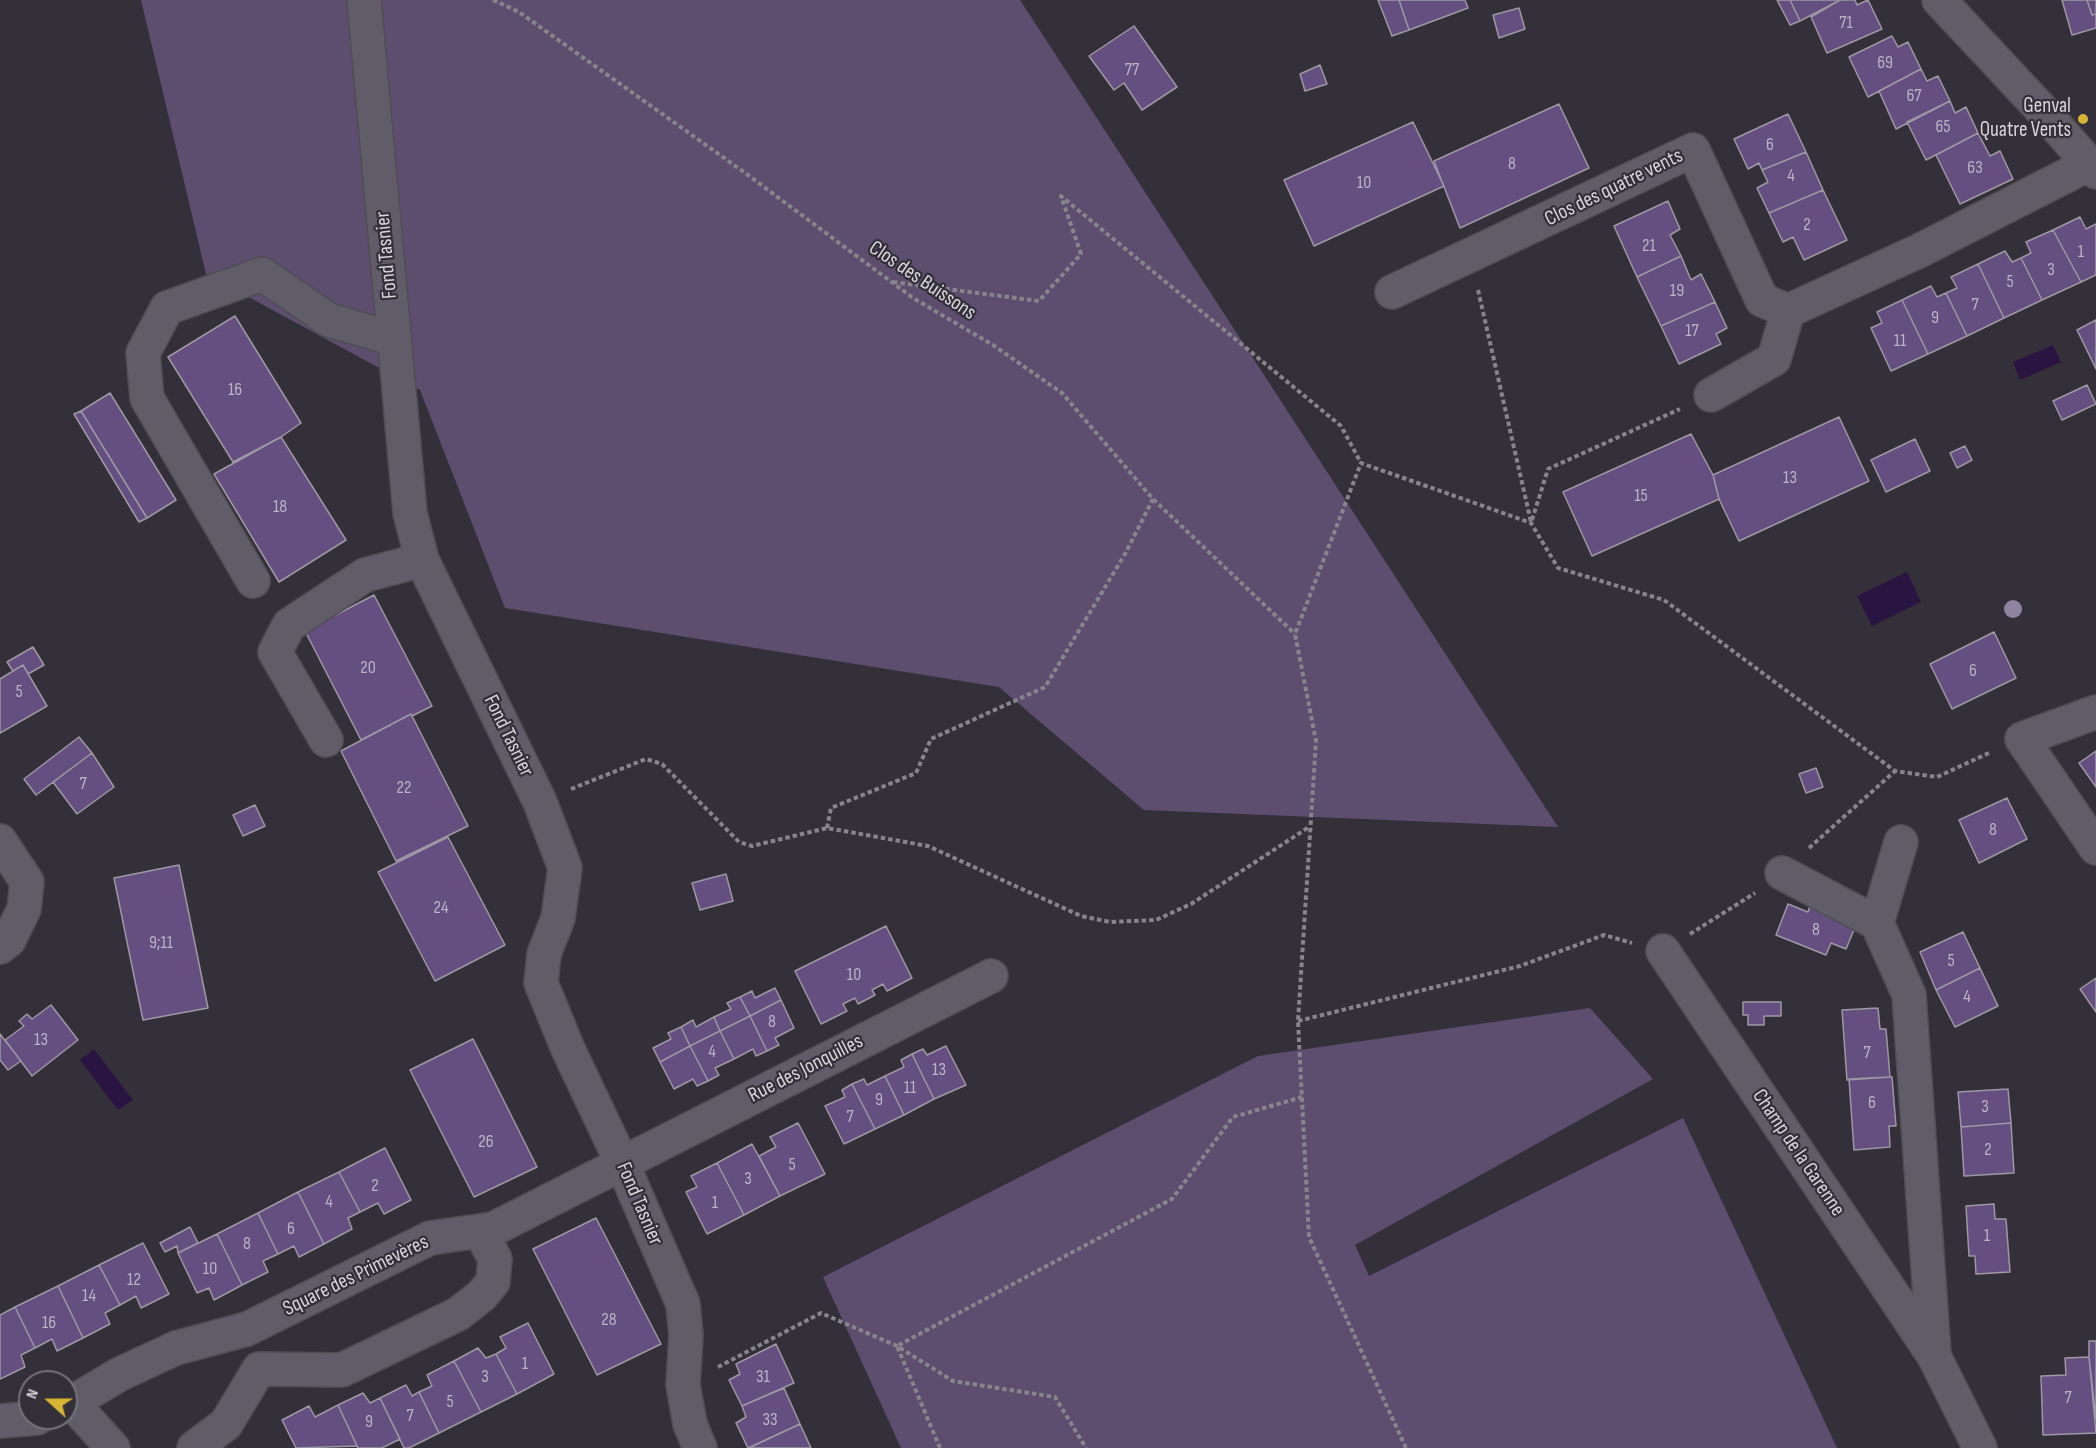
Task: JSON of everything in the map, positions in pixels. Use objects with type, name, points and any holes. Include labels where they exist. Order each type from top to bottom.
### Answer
[{"type":"street","name":"Fond Tasnier","points":[[364,0],[410,513],[422,560],[540,802],[565,868],[558,918],[544,954],[541,983],[568,1049],[622,1163],[683,1304],[686,1335],[683,1385],[690,1424],[700,1448]]},
{"type":"street","points":[[1711,395],[1774,359],[1788,311],[2092,169],[2042,110],[1939,0]]},
{"type":"street","name":"Clos des quatre vents","points":[[1392,292],[1693,150],[1762,300],[1788,311]]},
{"type":"street","points":[[253,580],[147,398],[142,353],[167,308],[262,274],[329,320],[394,339]]},
{"type":"street","points":[[326,740],[276,652],[289,626],[365,575],[422,560]]},
{"type":"street","points":[[2096,712],[2022,739],[2096,848]]},
{"type":"street","points":[[0,842],[27,882],[24,909],[9,940],[0,947]]},
{"type":"street","points":[[1782,873],[1877,922],[1901,842]]},
{"type":"street","name":"Champ de la Garenne","points":[[1877,922],[1909,995],[1934,1356]]},
{"type":"street","name":"Champ de la Garenne","points":[[1663,951],[1934,1356],[1980,1448]]},
{"type":"street","name":"Rue des Jonquilles","points":[[622,1163],[991,976]]},
{"type":"street","name":"Square des Primevères","points":[[78,1400],[120,1374],[176,1348],[247,1329],[429,1238],[480,1232],[511,1221],[622,1163]]},
{"type":"street","points":[[235,1332],[246,1358],[259,1369],[342,1370],[458,1314],[481,1296],[493,1282],[495,1259],[480,1232]]},
{"type":"street","points":[[194,1448],[226,1424],[259,1369]]},
{"type":"street","name":"Square des Primevères","points":[[78,1414],[113,1448]]},
{"type":"street","points":[[0,1421],[18,1420]]},
{"type":"path","name":"Clos des Buissons","points":[[493,0],[529,19],[913,298],[993,345],[1062,393],[1153,499],[1295,634]]},
{"type":"path","points":[[892,282],[1040,301],[1081,254],[1061,196],[1341,426],[1361,463],[1531,523]]},
{"type":"path","points":[[1470,257],[1531,523],[1558,568],[1664,600],[1895,771],[1937,777],[2022,739]]},
{"type":"path","points":[[1531,523],[1548,469],[1711,395]]},
{"type":"path","points":[[1361,463],[1295,634],[1316,741],[1298,1021],[1309,1237],[1406,1448]]},
{"type":"path","points":[[827,828],[831,808],[916,773],[931,739],[1045,687],[1125,554],[1153,499]]},
{"type":"path","points":[[540,802],[646,759],[662,764],[739,842],[752,846],[827,828],[928,846],[1081,916],[1110,922],[1156,920],[1191,904],[1310,827]]},
{"type":"path","points":[[1298,1021],[1520,966],[1604,935],[1663,951],[1782,873],[1895,771]]},
{"type":"path","points":[[897,1346],[1172,1199],[1233,1117],[1302,1097]]},
{"type":"path","points":[[683,1385],[821,1313],[897,1346],[953,1381],[1055,1397],[1086,1448]]},
{"type":"path","points":[[897,1346],[940,1448]]},
{"type":"shaded area","points":[[141,0],[1020,0],[1558,827],[1144,810],[999,687],[505,608],[420,390],[206,274]]},
{"type":"shaded area","points":[[2053,345],[2061,362],[2020,380],[2013,362]]},
{"type":"shaded area","points":[[1907,572],[1921,602],[1872,626],[1857,596]]},
{"type":"shaded area","points":[[1590,1008],[1653,1079],[1355,1245],[1369,1276],[1683,1118],[1837,1448],[901,1448],[823,1277],[1258,1056]]},
{"type":"shaded area","points":[[94,1049],[133,1100],[118,1110],[80,1060]]},
{"type":"building","points":[[1378,0],[1399,0],[1409,30],[1392,36]]},
{"type":"building","points":[[1399,0],[1465,0],[1468,8],[1409,30]]},
{"type":"building","points":[[1777,0],[1790,0],[1800,21],[1790,25]]},
{"type":"building","points":[[1790,0],[1840,0],[1800,21]]},
{"type":"building","points":[[1840,0],[1855,0],[1857,5],[1868,0],[1882,29],[1827,53],[1811,17]]},
{"type":"building","points":[[2062,0],[2087,0],[2092,15],[2096,14],[2096,28],[2072,35]]},
{"type":"building","points":[[2087,0],[2096,0],[2096,14],[2092,15]]},
{"type":"building","points":[[1519,8],[1525,29],[1499,38],[1493,15]]},
{"type":"building","points":[[1134,26],[1177,87],[1142,110],[1124,83],[1114,90],[1089,56]]},
{"type":"building","points":[[1892,36],[1898,47],[1908,42],[1921,69],[1868,97],[1849,57]]},
{"type":"building","points":[[1320,65],[1327,84],[1305,91],[1300,74]]},
{"type":"building","points":[[1921,69],[1927,81],[1938,76],[1950,101],[1896,129],[1879,91]]},
{"type":"building","points":[[1950,101],[1955,113],[1966,107],[1978,133],[1926,160],[1907,122]]},
{"type":"building","points":[[1559,104],[1589,168],[1460,228],[1434,161]]},
{"type":"building","points":[[1788,114],[1806,152],[1762,170],[1759,163],[1748,169],[1734,139]]},
{"type":"building","points":[[1413,122],[1444,186],[1314,246],[1284,180]]},
{"type":"building","points":[[1978,133],[1990,156],[2000,151],[2013,179],[1960,204],[1936,155]]},
{"type":"building","points":[[1806,152],[1823,190],[1769,213],[1757,188],[1768,182],[1762,170]]},
{"type":"building","points":[[1823,190],[1847,240],[1804,260],[1793,237],[1783,242],[1769,213]]},
{"type":"building","points":[[1668,201],[1680,229],[1670,235],[1681,256],[1637,277],[1614,226]]},
{"type":"building","points":[[2080,217],[2086,229],[2096,224],[2096,275],[2081,282],[2053,230]]},
{"type":"building","points":[[2053,230],[2081,282],[2042,300],[2021,258],[2031,253],[2026,242]]},
{"type":"building","points":[[2005,251],[2012,262],[2021,258],[2042,300],[2004,318],[1978,264]]},
{"type":"building","points":[[1681,256],[1691,280],[1701,274],[1715,302],[1661,326],[1637,277]]},
{"type":"building","points":[[1978,264],[2004,318],[1967,336],[1946,293],[1957,288],[1951,277]]},
{"type":"building","points":[[1931,286],[1937,297],[1946,293],[1967,336],[1928,354],[1902,300]]},
{"type":"building","points":[[1902,300],[1928,354],[1891,371],[1871,328],[1882,323],[1877,312]]},
{"type":"building","points":[[1715,302],[1727,328],[1716,334],[1721,344],[1679,364],[1661,326]]},
{"type":"building","points":[[235,316],[301,423],[281,437],[233,462],[168,357]]},
{"type":"building","points":[[2096,320],[2096,369],[2077,330]]},
{"type":"building","points":[[2087,385],[2096,404],[2062,420],[2053,401]]},
{"type":"building","points":[[110,393],[176,500],[147,518],[81,411]]},
{"type":"building","points":[[81,411],[147,518],[139,522],[74,414]]},
{"type":"building","points":[[1839,417],[1869,481],[1739,541],[1719,499],[1713,475]]},
{"type":"building","points":[[1691,434],[1713,475],[1719,499],[1592,556],[1563,492]]},
{"type":"building","points":[[281,437],[346,540],[279,582],[214,474]]},
{"type":"building","points":[[1915,439],[1930,471],[1886,492],[1871,460]]},
{"type":"building","points":[[1965,446],[1972,460],[1957,468],[1950,453]]},
{"type":"building","points":[[374,595],[432,706],[412,716],[411,714],[361,740],[305,631]]},
{"type":"building","points":[[1994,632],[2016,678],[1952,709],[1930,664]]},
{"type":"building","points":[[33,647],[44,665],[28,674],[23,665],[13,671],[7,662]]},
{"type":"building","points":[[23,665],[47,706],[0,733],[0,679]]},
{"type":"building","points":[[411,714],[468,826],[396,861],[341,751]]},
{"type":"building","points":[[79,737],[92,753],[36,795],[24,779]]},
{"type":"building","points":[[2096,751],[2096,787],[2079,763]]},
{"type":"building","points":[[92,753],[114,787],[77,814],[53,782]]},
{"type":"building","points":[[1816,768],[1823,787],[1806,793],[1799,774]]},
{"type":"building","points":[[2007,798],[2027,839],[1979,863],[1959,820]]},
{"type":"building","points":[[255,805],[265,826],[243,836],[233,815]]},
{"type":"building","points":[[448,837],[505,945],[435,981],[378,872]]},
{"type":"building","points":[[179,865],[208,1008],[143,1020],[114,878]]},
{"type":"building","points":[[726,874],[733,901],[700,910],[692,883]]},
{"type":"building","points":[[1788,904],[1808,912],[1810,906],[1856,925],[1846,949],[1831,943],[1826,955],[1776,935]]},
{"type":"building","points":[[886,926],[912,978],[887,991],[883,984],[872,990],[875,995],[858,1004],[855,998],[843,1004],[847,1011],[821,1024],[795,971]]},
{"type":"building","points":[[1963,932],[1980,968],[1936,990],[1920,952]]},
{"type":"building","points":[[1980,968],[1998,1006],[1955,1027],[1936,990]]},
{"type":"building","points":[[2096,978],[2096,1012],[2080,989]]},
{"type":"building","points":[[775,988],[781,1000],[750,1016],[740,997],[752,991],[755,998]]},
{"type":"building","points":[[740,997],[750,1016],[720,1031],[714,1017],[731,1009],[727,1003]]},
{"type":"building","points":[[781,1000],[794,1028],[775,1038],[779,1045],[767,1051],[750,1016]]},
{"type":"building","points":[[1743,1002],[1781,1002],[1781,1016],[1764,1016],[1764,1025],[1748,1025],[1748,1015],[1743,1015]]},
{"type":"building","points":[[51,1005],[78,1040],[32,1076],[5,1040],[24,1026],[19,1021],[27,1014],[32,1019]]},
{"type":"building","points":[[1878,1008],[1880,1029],[1886,1029],[1890,1077],[1847,1080],[1842,1010]]},
{"type":"building","points":[[750,1016],[767,1051],[756,1056],[753,1049],[734,1059],[720,1031]]},
{"type":"building","points":[[714,1017],[720,1031],[690,1046],[681,1027],[693,1020],[696,1027]]},
{"type":"building","points":[[681,1027],[690,1046],[660,1062],[653,1048],[671,1039],[668,1033]]},
{"type":"building","points":[[720,1031],[734,1059],[715,1068],[719,1075],[708,1081],[690,1046]]},
{"type":"building","points":[[0,1034],[21,1061],[8,1070],[0,1060]]},
{"type":"building","points":[[473,1039],[537,1167],[474,1197],[410,1070]]},
{"type":"building","points":[[690,1046],[708,1081],[697,1086],[693,1079],[674,1089],[660,1062]]},
{"type":"building","points":[[946,1046],[966,1085],[934,1099],[912,1054],[923,1049],[927,1055]]},
{"type":"building","points":[[912,1054],[934,1099],[904,1115],[885,1076],[904,1067],[901,1060]]},
{"type":"building","points":[[885,1076],[904,1115],[875,1129],[852,1084],[864,1079],[867,1085]]},
{"type":"building","points":[[1892,1077],[1896,1126],[1889,1126],[1890,1147],[1854,1150],[1849,1079]]},
{"type":"building","points":[[852,1084],[875,1129],[844,1144],[825,1106],[845,1097],[842,1090]]},
{"type":"building","points":[[2008,1089],[2011,1123],[1961,1127],[1958,1092]]},
{"type":"building","points":[[798,1123],[825,1174],[780,1196],[759,1156],[776,1147],[770,1137]]},
{"type":"building","points":[[2011,1123],[2014,1173],[1964,1176],[1961,1127]]},
{"type":"building","points":[[752,1144],[780,1196],[744,1215],[717,1163]]},
{"type":"building","points":[[385,1148],[411,1200],[384,1214],[378,1203],[360,1212],[339,1172]]},
{"type":"building","points":[[717,1163],[744,1215],[707,1234],[686,1192],[697,1187],[691,1176]]},
{"type":"building","points":[[339,1172],[360,1212],[348,1218],[352,1229],[324,1244],[298,1192]]},
{"type":"building","points":[[298,1192],[324,1244],[299,1257],[294,1246],[278,1254],[258,1213]]},
{"type":"building","points":[[1994,1204],[1995,1219],[2006,1219],[2010,1272],[1976,1274],[1975,1256],[1969,1256],[1966,1206]]},
{"type":"building","points":[[258,1213],[278,1254],[263,1261],[268,1272],[242,1285],[217,1234]]},
{"type":"building","points":[[596,1218],[661,1344],[597,1375],[533,1249]]},
{"type":"building","points":[[190,1227],[198,1243],[178,1253],[177,1246],[165,1252],[160,1243]]},
{"type":"building","points":[[217,1234],[242,1285],[214,1300],[209,1288],[197,1293],[178,1253]]},
{"type":"building","points":[[143,1243],[169,1294],[141,1308],[136,1296],[120,1305],[99,1265]]},
{"type":"building","points":[[99,1265],[120,1305],[105,1313],[110,1324],[83,1338],[58,1286]]},
{"type":"building","points":[[58,1286],[83,1338],[57,1351],[52,1339],[35,1348],[15,1307]]},
{"type":"building","points":[[15,1307],[35,1348],[21,1355],[25,1367],[0,1379],[0,1315]]},
{"type":"building","points":[[528,1323],[554,1374],[517,1394],[496,1354],[506,1348],[500,1337]]},
{"type":"building","points":[[2089,1341],[2096,1341],[2096,1419],[2089,1357]]},
{"type":"building","points":[[776,1344],[794,1383],[742,1406],[729,1380],[740,1374],[736,1364]]},
{"type":"building","points":[[478,1348],[486,1358],[496,1354],[517,1394],[481,1412],[454,1361]]},
{"type":"building","points":[[2089,1357],[2096,1433],[2043,1435],[2041,1376],[2066,1375],[2065,1358]]},
{"type":"building","points":[[454,1361],[481,1412],[439,1433],[419,1392],[432,1386],[427,1375]]},
{"type":"building","points":[[406,1385],[412,1396],[419,1392],[439,1433],[409,1448],[404,1448],[380,1398]]},
{"type":"building","points":[[784,1388],[800,1424],[748,1448],[736,1423],[746,1417],[742,1406]]},
{"type":"building","points":[[363,1393],[370,1403],[380,1398],[400,1439],[382,1448],[358,1448],[338,1405]]},
{"type":"building","points":[[338,1405],[357,1446],[296,1448],[282,1420],[309,1406],[315,1417]]},
{"type":"building","points":[[800,1424],[811,1448],[749,1448]]},
{"type":"place","name":"Genval Quatre Vents","points":[[2083,119]]}]
